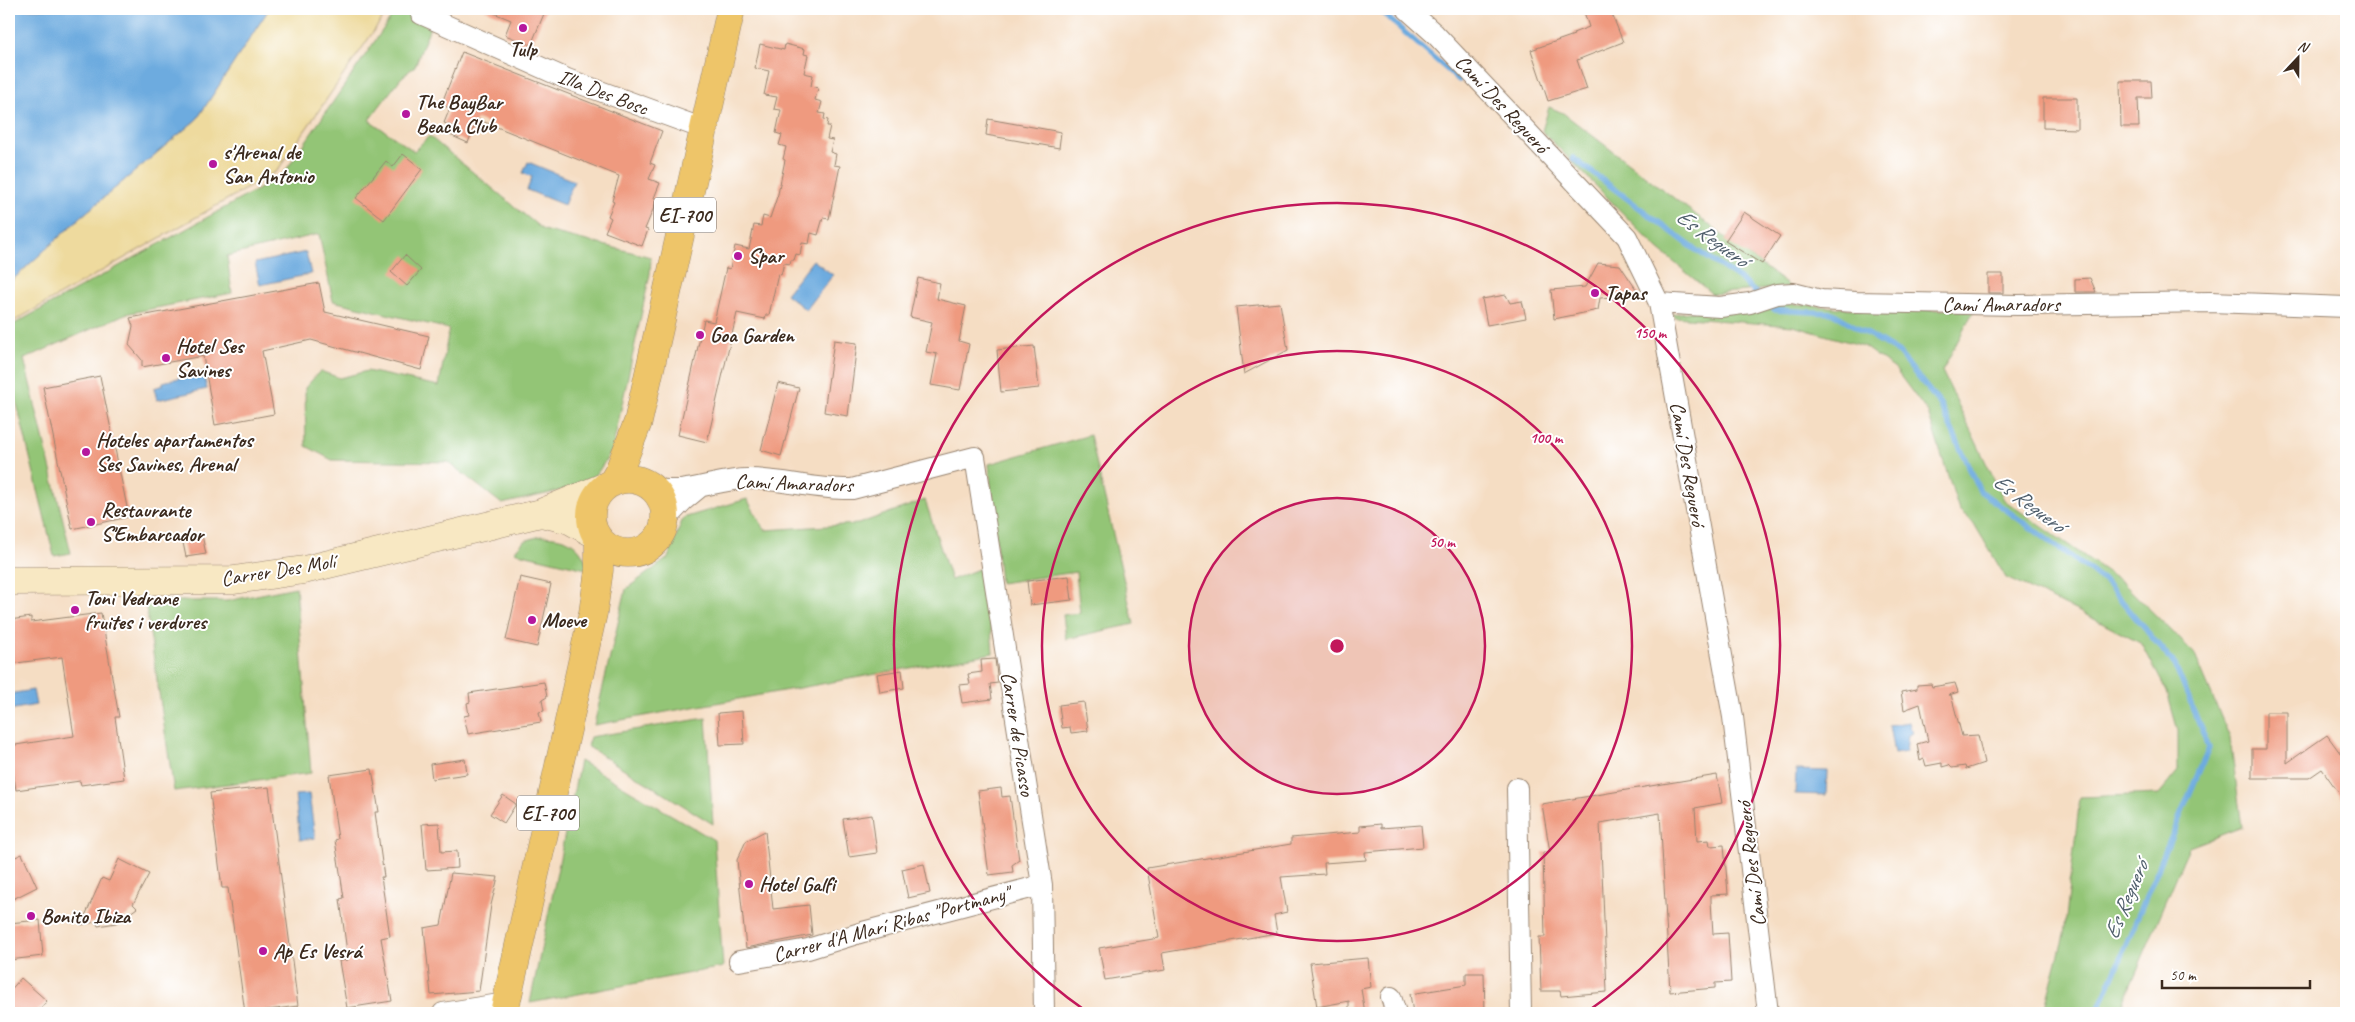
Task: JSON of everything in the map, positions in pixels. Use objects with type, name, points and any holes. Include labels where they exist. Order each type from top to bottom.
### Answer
[{"type":"main road","name":"EI-700","points":[[505,1008],[593,613],[599,570],[597,537],[591,521],[592,509],[596,497],[619,471],[638,422],[731,9]]},
{"type":"main road","name":"EI-700","points":[[638,422],[651,488],[662,502],[664,521]]},
{"type":"main road","points":[[608,485],[631,480],[651,488]]},
{"type":"main road","points":[[597,537],[617,552],[627,553],[648,547],[661,531],[664,521]]},
{"type":"main road","name":"EI-700","points":[[593,613],[627,553]]},
{"type":"street","name":"Camí Des Regueró","points":[[1407,9],[1435,34],[1627,237],[1659,303],[1733,717],[1768,1013]]},
{"type":"street","name":"Illa Des Bosc","points":[[421,14],[568,79],[704,130]]},
{"type":"street","name":"Camí Amaradors","points":[[1659,303],[1720,308],[1737,306],[1777,294],[1793,294],[1821,300],[1856,302],[2018,305],[2210,302],[2346,307]]},
{"type":"street","name":"Camí Amaradors","points":[[651,488],[678,490],[726,480],[748,479],[779,480],[837,489],[852,489],[975,457]]},
{"type":"street","name":"Carrer de Picasso","points":[[975,457],[1042,884],[1044,1013]]},
{"type":"street","name":"Carrer Des Molí","points":[[9,581],[234,580],[304,570],[541,514],[608,485]]},
{"type":"street","name":"Camí Amaradors","points":[[664,521],[700,486]]},
{"type":"street","name":"Carrer Des Molí","points":[[541,514],[560,516],[597,537]]},
{"type":"street","points":[[1517,788],[1521,1013]]},
{"type":"street","name":"Carrer d'A Marí Ribas \"Portmany\"","points":[[739,961],[808,949],[863,932],[1042,884]]},
{"type":"street","points":[[443,1013],[505,1008]]},
{"type":"green space","points":[[397,9],[437,9],[415,66],[401,78],[369,120],[414,151],[429,136],[543,230],[651,257],[650,274],[612,451],[596,475],[567,489],[502,504],[448,462],[332,460],[306,446],[305,388],[320,371],[340,378],[367,371],[439,386],[449,329],[333,301],[319,234],[227,256],[232,293],[125,314],[24,359],[71,553],[54,556],[9,371],[9,327],[282,176]]},
{"type":"green space","points":[[1549,107],[1563,113],[1790,287],[1712,294],[1657,248],[1542,131]]},
{"type":"green space","points":[[1773,302],[1854,309],[1974,310],[1942,371],[2004,500],[2123,583],[2194,653],[2230,738],[2242,827],[2189,847],[2119,1013],[2050,1013],[2044,1011],[2064,935],[2080,797],[2159,794],[2178,771],[2178,731],[2167,692],[2142,644],[2088,616],[2006,578],[1973,522],[1959,510],[1928,413],[1895,369],[1863,346],[1793,326],[1675,317],[1672,314]]},
{"type":"green space","points":[[1090,435],[1134,624],[1066,639],[1063,615],[1080,613],[1076,572],[1000,583],[989,464]]},
{"type":"green space","points":[[747,499],[765,530],[858,524],[925,500],[951,580],[986,566],[993,653],[594,725],[626,589],[668,558],[683,518]]},
{"type":"green space","points":[[541,536],[559,538],[572,543],[582,553],[590,570],[514,552],[524,541]]},
{"type":"green space","points":[[296,587],[311,773],[174,791],[145,601],[227,601]]},
{"type":"green space","points":[[706,718],[713,824],[587,746],[590,737]]},
{"type":"green space","points":[[580,761],[714,840],[723,967],[530,1003]]},
{"type":"sand","name":"s'Arenal de San Antonio","points":[[269,9],[389,9],[277,171],[9,324],[9,283],[82,216],[197,119]]},
{"type":"water","points":[[9,9],[269,9],[197,119],[82,216],[9,283]]},
{"type":"water","points":[[528,162],[574,181],[564,205],[527,190],[532,177],[523,173]]},
{"type":"water","points":[[306,252],[311,274],[260,285],[255,263]]},
{"type":"water","points":[[813,260],[833,275],[806,310],[786,294]]},
{"type":"water","points":[[203,372],[207,389],[157,400],[154,388],[163,385],[163,382]]},
{"type":"water","points":[[33,690],[36,705],[9,710],[9,694]]},
{"type":"water","points":[[1909,722],[1912,733],[1908,735],[1906,752],[1894,754],[1889,725]]},
{"type":"water","points":[[1796,770],[1827,771],[1826,795],[1795,794]]},
{"type":"water","points":[[309,794],[315,838],[300,840],[295,795]]},
{"type":"building","name":"Tulp","points":[[484,9],[546,9],[531,45],[505,35],[511,20]]},
{"type":"building","points":[[1583,9],[1610,9],[1623,42],[1577,60],[1587,89],[1548,101],[1531,50],[1574,35],[1573,33],[1589,27]]},
{"type":"building","points":[[760,44],[784,50],[785,44],[805,49],[804,54],[808,55],[804,73],[813,75],[811,86],[818,88],[815,100],[822,102],[819,113],[825,114],[824,119],[828,120],[827,126],[830,126],[827,139],[833,140],[830,152],[836,154],[834,165],[840,166],[829,219],[823,218],[818,235],[811,233],[809,244],[802,243],[800,255],[796,254],[790,264],[784,263],[781,275],[778,274],[769,315],[766,315],[765,319],[737,313],[707,442],[678,435],[704,320],[714,322],[726,268],[730,269],[735,246],[749,249],[754,225],[761,226],[763,216],[770,218],[778,194],[785,160],[783,159],[786,147],[779,145],[782,135],[776,133],[781,110],[774,109],[777,97],[764,95],[769,71],[755,68]]},
{"type":"building","points":[[462,52],[662,131],[650,163],[655,165],[649,179],[660,183],[654,198],[657,200],[645,229],[648,230],[642,246],[605,232],[611,218],[608,216],[614,202],[612,201],[619,176],[477,119],[468,143],[450,135],[454,127],[444,123],[450,108],[441,105]]},
{"type":"building","points":[[2120,81],[2151,81],[2152,98],[2138,98],[2139,127],[2121,127]]},
{"type":"building","points":[[2043,98],[2077,98],[2077,129],[2043,128]]},
{"type":"building","points":[[988,119],[1061,132],[1059,148],[986,135]]},
{"type":"building","points":[[403,154],[422,169],[384,220],[356,198],[386,161],[393,167]]},
{"type":"building","points":[[1744,212],[1780,236],[1762,264],[1725,241]]},
{"type":"building","points":[[405,255],[421,270],[407,286],[391,272]]},
{"type":"building","name":"Tapas","points":[[1598,263],[1620,265],[1640,295],[1600,298],[1598,310],[1554,319],[1551,290],[1585,287]]},
{"type":"building","points":[[1988,274],[2003,274],[2003,293],[1988,293]]},
{"type":"building","points":[[918,278],[940,283],[937,299],[966,306],[959,341],[969,344],[960,390],[931,385],[937,354],[926,352],[932,322],[910,317]]},
{"type":"building","points":[[2090,278],[2096,292],[2075,292],[2075,279]]},
{"type":"building","name":"Hotel Ses Savines","points":[[319,283],[325,312],[429,336],[421,370],[311,340],[262,351],[274,414],[215,425],[203,356],[142,367],[142,360],[129,345],[133,326],[130,318]]},
{"type":"building","points":[[1506,295],[1510,303],[1522,301],[1526,318],[1487,325],[1482,299]]},
{"type":"building","points":[[1280,303],[1288,350],[1244,374],[1236,307]]},
{"type":"building","points":[[834,340],[857,343],[848,416],[824,412]]},
{"type":"building","points":[[1034,346],[1039,388],[1001,392],[997,350]]},
{"type":"building","name":"Hoteles apartamentos Ses Savines, Arenal","points":[[100,376],[129,517],[72,529],[43,387]]},
{"type":"building","points":[[778,383],[799,388],[781,456],[761,450]]},
{"type":"building","points":[[202,535],[206,554],[186,557],[182,538]]},
{"type":"building","points":[[1069,576],[1072,600],[1030,605],[1027,581]]},
{"type":"building","points":[[520,577],[551,584],[537,647],[506,640]]},
{"type":"building","points":[[101,613],[119,717],[115,717],[124,779],[81,785],[80,781],[16,790],[9,746],[74,736],[62,657],[9,664],[9,620],[31,617],[31,622]]},
{"type":"building","points":[[995,659],[998,683],[990,684],[992,699],[962,703],[959,685],[970,684],[968,674],[982,672],[981,660]]},
{"type":"building","points":[[902,670],[904,688],[880,692],[877,674]]},
{"type":"building","points":[[544,682],[547,697],[542,700],[544,711],[539,712],[541,722],[468,734],[464,716],[469,715],[467,703],[470,702],[469,693]]},
{"type":"building","points":[[1955,683],[1958,692],[1949,695],[1951,695],[1962,736],[1978,735],[1984,763],[1966,769],[1965,766],[1952,768],[1949,765],[1942,767],[1942,763],[1926,766],[1924,759],[1920,761],[1917,744],[1928,741],[1920,704],[1904,710],[1901,692],[1917,689],[1917,685],[1931,684],[1932,687]]},
{"type":"building","points":[[1084,702],[1088,731],[1071,733],[1070,727],[1062,728],[1059,705]]},
{"type":"building","points":[[742,711],[744,744],[720,745],[718,713]]},
{"type":"building","points":[[2266,712],[2287,712],[2287,763],[2327,735],[2346,761],[2346,803],[2322,769],[2309,778],[2252,778],[2252,749],[2266,749]]},
{"type":"building","points":[[465,759],[467,774],[432,779],[430,764]]},
{"type":"building","points":[[372,769],[379,812],[375,812],[384,877],[381,877],[390,936],[381,938],[392,1001],[347,1008],[339,961],[348,960],[340,899],[344,898],[335,840],[338,839],[329,775]]},
{"type":"building","points":[[1717,775],[1722,803],[1695,808],[1697,841],[1709,840],[1710,846],[1724,845],[1728,894],[1711,895],[1711,901],[1713,934],[1728,933],[1731,982],[1715,983],[1715,988],[1670,992],[1660,813],[1600,823],[1607,992],[1561,996],[1560,991],[1541,991],[1539,937],[1545,937],[1543,852],[1550,852],[1542,804]]},
{"type":"building","name":"Ap Es Vesrá","points":[[269,787],[298,1006],[245,1013],[228,888],[222,888],[210,793]]},
{"type":"building","points":[[1001,788],[1002,797],[1010,796],[1019,860],[1012,865],[1013,872],[989,875],[978,791]]},
{"type":"building","points":[[503,795],[516,804],[504,823],[490,814]]},
{"type":"building","points":[[872,815],[877,853],[849,857],[843,819]]},
{"type":"building","points":[[439,823],[441,852],[457,851],[458,868],[426,870],[422,824]]},
{"type":"building","points":[[1381,824],[1381,828],[1421,825],[1423,847],[1365,852],[1366,860],[1324,863],[1325,874],[1281,877],[1287,912],[1274,915],[1277,933],[1162,953],[1165,970],[1105,980],[1099,948],[1159,938],[1147,868],[1291,844],[1291,838],[1360,832],[1360,826]]},
{"type":"building","points":[[765,831],[773,909],[809,905],[812,935],[746,948],[737,860],[746,841]]},
{"type":"building","points":[[22,854],[37,887],[9,901],[9,860]]},
{"type":"building","points":[[119,859],[149,874],[133,904],[137,908],[116,923],[98,926],[96,922],[81,925],[102,878],[109,881]]},
{"type":"building","points":[[924,864],[930,893],[908,898],[902,869]]},
{"type":"building","points":[[451,873],[498,877],[491,905],[479,991],[431,995],[424,928],[441,925]]},
{"type":"building","points":[[40,920],[43,956],[9,960],[9,923]]},
{"type":"building","points":[[1368,958],[1371,987],[1361,989],[1365,1013],[1349,1013],[1349,1001],[1317,1007],[1310,963]]},
{"type":"building","points":[[1466,973],[1484,973],[1485,1013],[1413,1013],[1410,994],[1466,985]]},
{"type":"building","points":[[21,978],[47,1001],[36,1013],[9,1013],[9,992]]},
{"type":"waterway","name":"Es Regueró","points":[[1378,9],[1459,80]]},
{"type":"waterway","name":"Es Regueró","points":[[1573,158],[1696,250],[1740,279],[1758,295]]},
{"type":"waterway","name":"Es Regueró","points":[[1767,303],[1775,310],[1833,313],[1898,352],[1940,404],[1980,491],[2106,582],[2175,665],[2209,748],[2097,1013]]},
{"type":"place","name":"Tulp","points":[[523,28]]},
{"type":"place","name":"The BayBar Beach Club","points":[[406,114]]},
{"type":"place","name":"s'Arenal de San Antonio","points":[[213,164]]},
{"type":"place","name":"Spar","points":[[738,256]]},
{"type":"place","name":"Tapas","points":[[1595,293]]},
{"type":"place","name":"Goa Garden","points":[[700,335]]},
{"type":"place","name":"Hotel Ses Savines","points":[[166,358]]},
{"type":"place","name":"Hoteles apartamentos Ses Savines, Arenal","points":[[86,452]]},
{"type":"place","name":"Restaurante S'Embarcador","points":[[91,522]]},
{"type":"place","name":"Toni Vedrane fruites i verdures","points":[[75,610]]},
{"type":"place","name":"Moeve","points":[[532,620]]},
{"type":"place","name":"Hotel Galfi","points":[[749,884]]},
{"type":"place","name":"Bonito Ibiza","points":[[31,916]]},
{"type":"place","name":"Ap Es Vesrá","points":[[263,951]]}]
